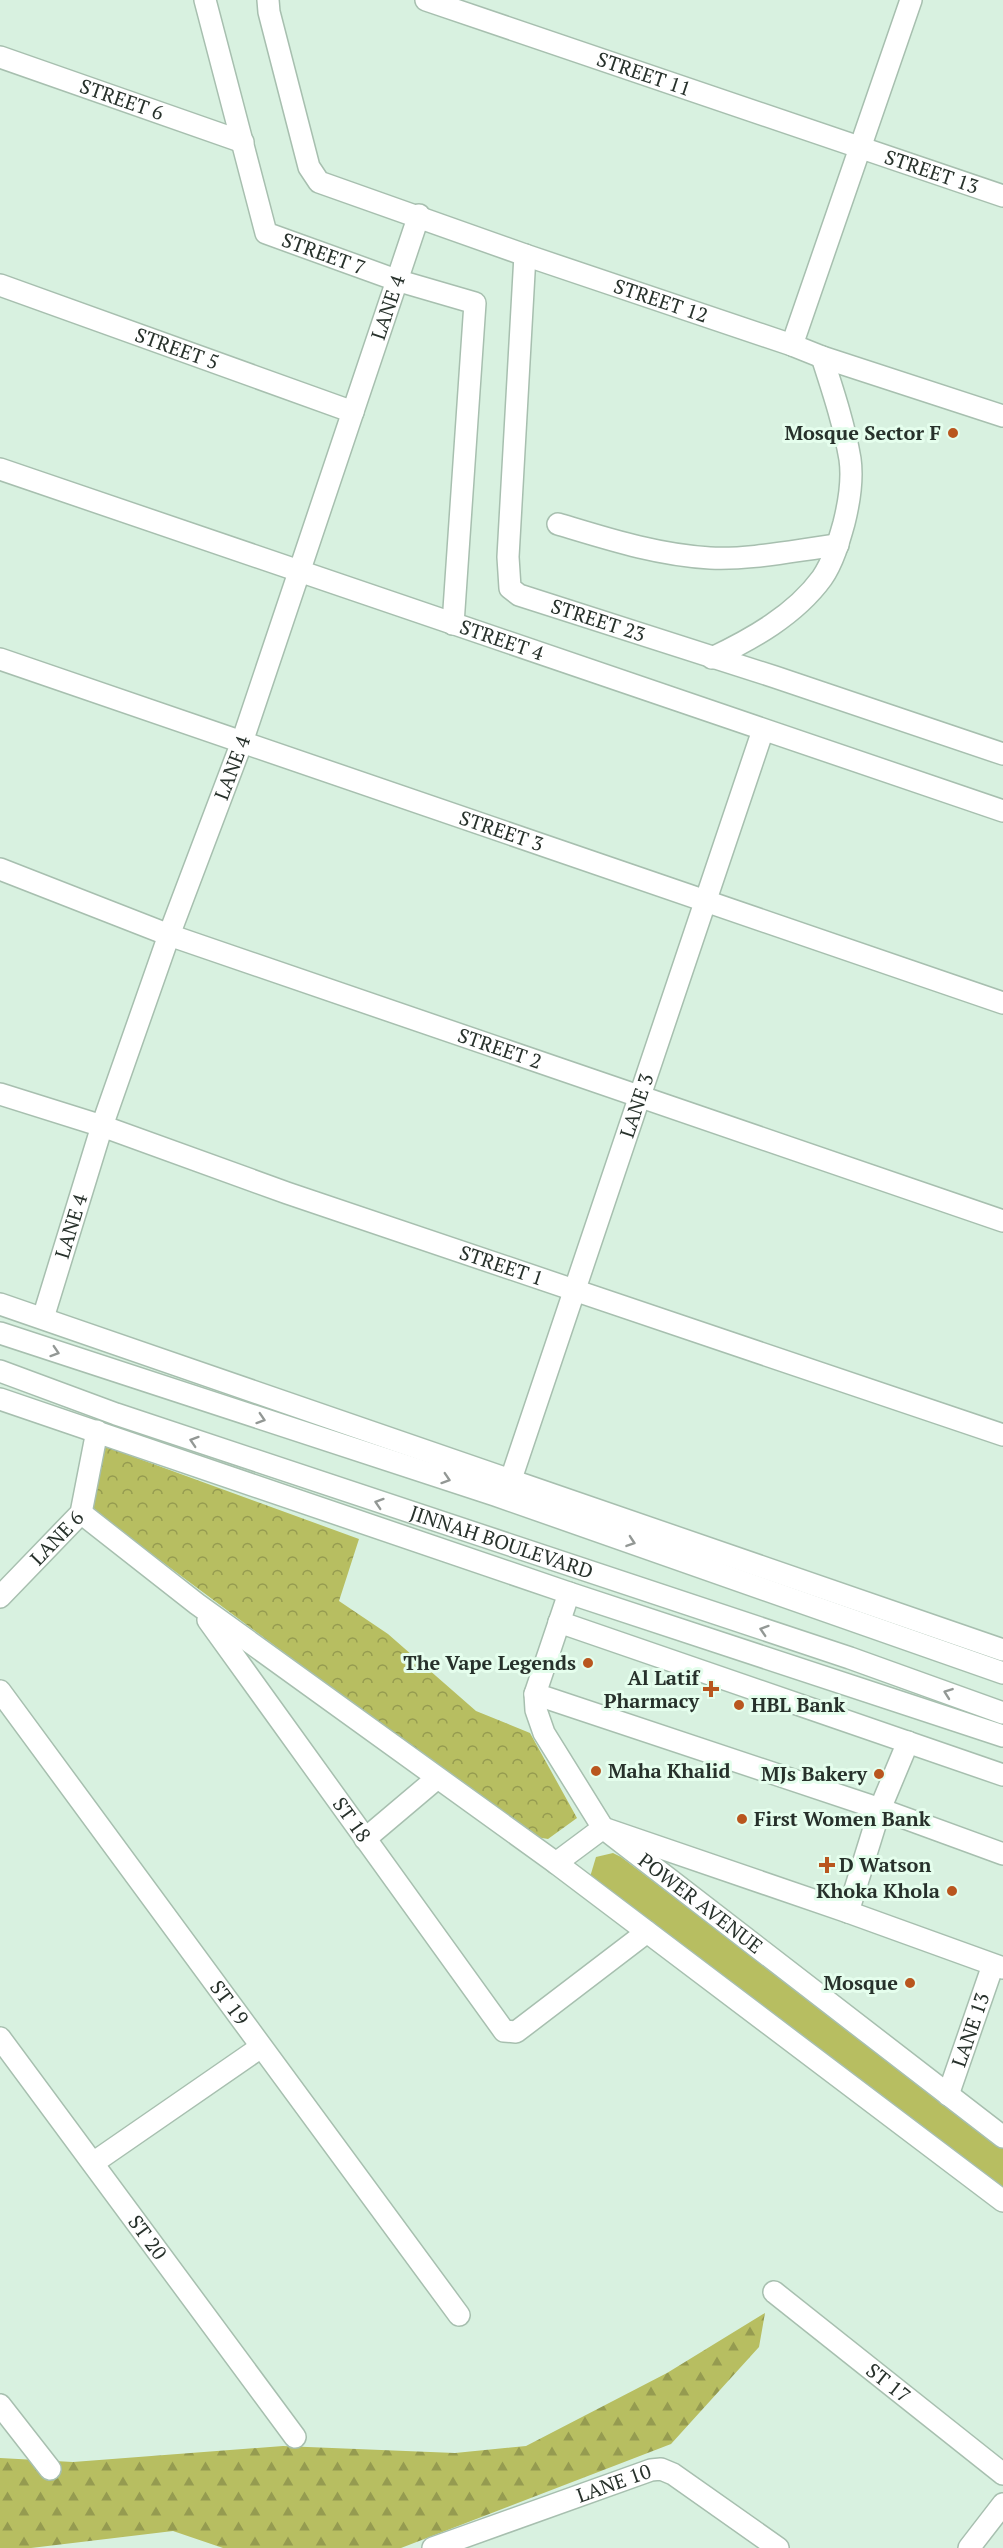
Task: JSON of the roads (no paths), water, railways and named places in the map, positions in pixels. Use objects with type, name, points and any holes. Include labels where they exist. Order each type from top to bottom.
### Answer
[{"type":"street","name":"STREET 7","points":[[206,0],[266,233],[396,280],[475,303],[453,624]]},
{"type":"street","name":"STREET 12","points":[[268,0],[269,12],[309,167],[320,182],[822,357],[1003,416]]},
{"type":"street","name":"STREET 11","points":[[426,0],[469,7],[861,147]]},
{"type":"street","points":[[792,345],[911,0]]},
{"type":"street","name":"STREET 6","points":[[0,57],[243,142]]},
{"type":"street","name":"STREET 13","points":[[861,147],[1003,196]]},
{"type":"street","name":"LANE 4","points":[[43,1318],[102,1126],[169,935],[242,742],[419,215]]},
{"type":"street","name":"STREET 23","points":[[525,255],[509,533],[510,588],[519,595],[1003,754]]},
{"type":"street","name":"STREET 5","points":[[0,285],[353,412]]},
{"type":"street","points":[[712,657],[752,639],[801,601],[822,577],[838,545],[849,504],[850,461],[839,409],[822,357]]},
{"type":"street","name":"STREET 4","points":[[0,469],[1003,811]]},
{"type":"street","points":[[558,524],[640,548],[710,558],[752,556],[838,545]]},
{"type":"street","name":"STREET 3","points":[[0,658],[1003,1003]]},
{"type":"street","name":"LANE 3","points":[[511,1479],[763,730]]},
{"type":"street","name":"STREET 2","points":[[0,869],[169,935],[1003,1221]]},
{"type":"street","name":"STREET 1","points":[[0,1094],[102,1126],[286,1193],[1003,1435]]},
{"type":"street","points":[[0,1304],[1002,1645]]},
{"type":"street","points":[[0,1333],[495,1495],[1003,1673]]},
{"type":"street","name":"JINNAH BOULEVARD","points":[[0,1371],[116,1414],[850,1658],[1003,1713]]},
{"type":"street","points":[[0,1399],[569,1593],[1003,1736]]},
{"type":"street","name":"LANE 6","points":[[0,1597],[81,1513],[97,1431]]},
{"type":"street","points":[[81,1513],[197,1604],[436,1779],[556,1863],[1003,2201]]},
{"type":"street","name":"POWER AVENUE","points":[[569,1593],[535,1694],[536,1710],[544,1733],[603,1828],[1003,2137]]},
{"type":"street","name":"ST 18","points":[[197,1604],[504,2031],[516,2032],[648,1932]]},
{"type":"street","points":[[559,1622],[1003,1775]]},
{"type":"street","name":"ST 19","points":[[0,1692],[459,2315]]},
{"type":"street","points":[[535,1694],[880,1809],[1003,1854]]},
{"type":"street","points":[[848,1912],[880,1809],[908,1742]]},
{"type":"street","points":[[365,1839],[436,1779]]},
{"type":"street","points":[[556,1863],[603,1828],[998,1966]]},
{"type":"street","name":"LANE 13","points":[[948,2095],[998,1966]]},
{"type":"street","name":"ST 20","points":[[0,2038],[295,2437]]},
{"type":"street","points":[[93,2163],[261,2047]]},
{"type":"street","name":"ST 17","points":[[774,2292],[1003,2474]]},
{"type":"street","points":[[0,2405],[10,2434],[50,2469]]},
{"type":"street","name":"LANE 10","points":[[433,2548],[651,2470],[661,2469],[673,2474],[778,2548]]},
{"type":"street","points":[[969,2548],[1003,2504]]},
{"type":"place","name":"Mosque Sector F","points":[[953,433]]},
{"type":"place","name":"The Vape Legends","points":[[588,1663]]},
{"type":"place","name":"Al Latif Pharmacy","points":[[711,1689]]},
{"type":"place","name":"HBL Bank","points":[[739,1705]]},
{"type":"place","name":"Maha Khalid","points":[[596,1771]]},
{"type":"place","name":"MJs Bakery","points":[[879,1774]]},
{"type":"place","name":"First Women Bank","points":[[742,1819]]},
{"type":"place","name":"D Watson","points":[[827,1865]]},
{"type":"place","name":"Khoka Khola","points":[[952,1891]]},
{"type":"place","name":"Mosque","points":[[910,1983]]}]
